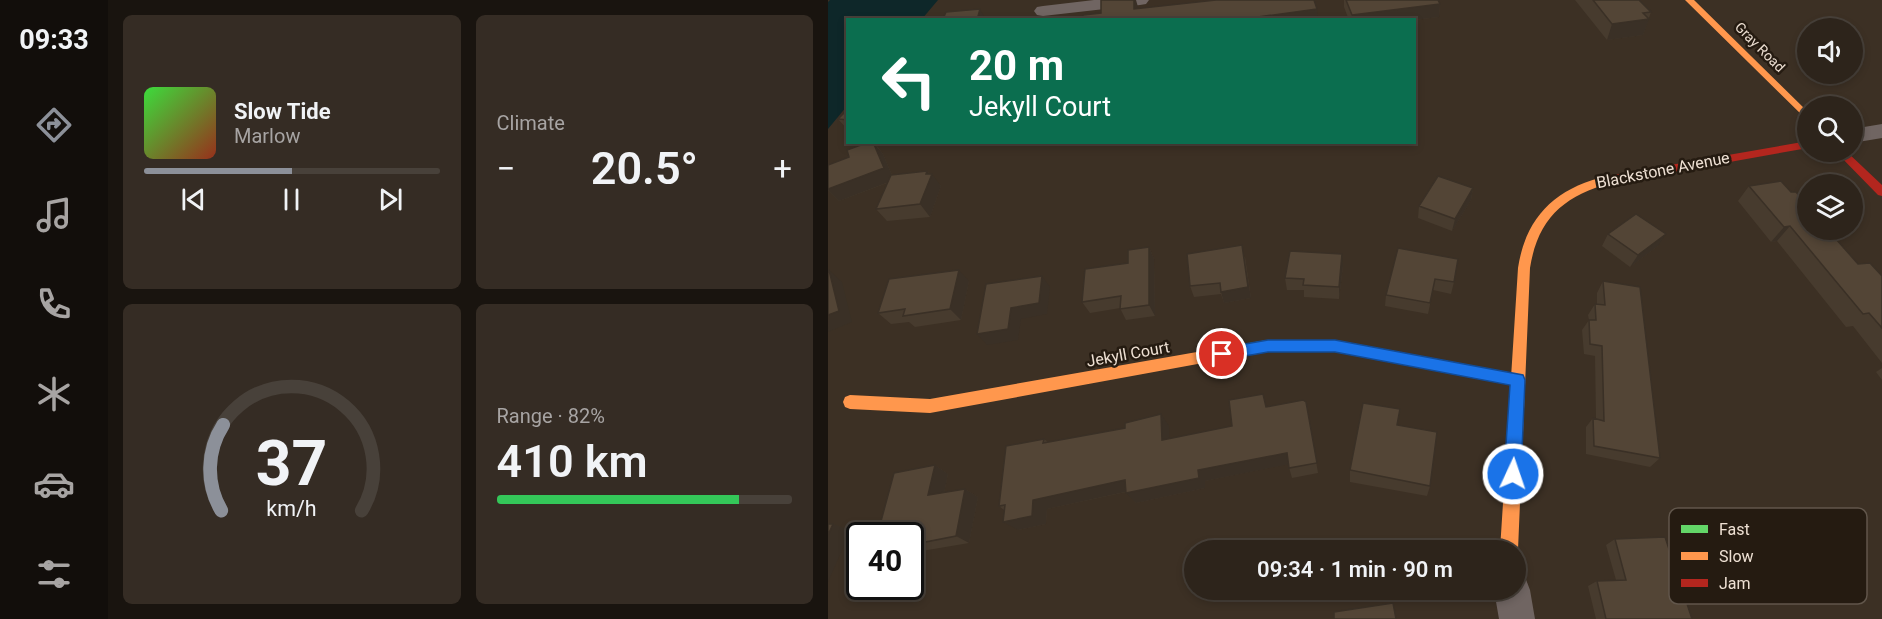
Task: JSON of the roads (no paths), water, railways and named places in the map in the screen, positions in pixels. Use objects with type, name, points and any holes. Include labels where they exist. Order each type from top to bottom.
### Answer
[{"type":"street","points":[[1043,10],[1140,0]]},
{"type":"street","name":"Gray Road","points":[[1689,0],[1797,107]]},
{"type":"street","points":[[1863,134],[1882,131]]},
{"type":"street","name":"Blackstone Avenue","points":[[1510,540],[1527,250],[1536,227],[1557,203],[1571,193],[1595,182],[1797,146]]},
{"type":"street","points":[[1851,162],[1882,192]]},
{"type":"street","name":"Jekyll Court","points":[[850,402],[930,406],[1268,346],[1335,346],[1518,380]]},
{"type":"street","points":[[1514,600],[1517,619]]},
{"type":"water","points":[[830,0],[938,0],[923,18],[846,18],[846,107],[828,129],[828,2]]}]
